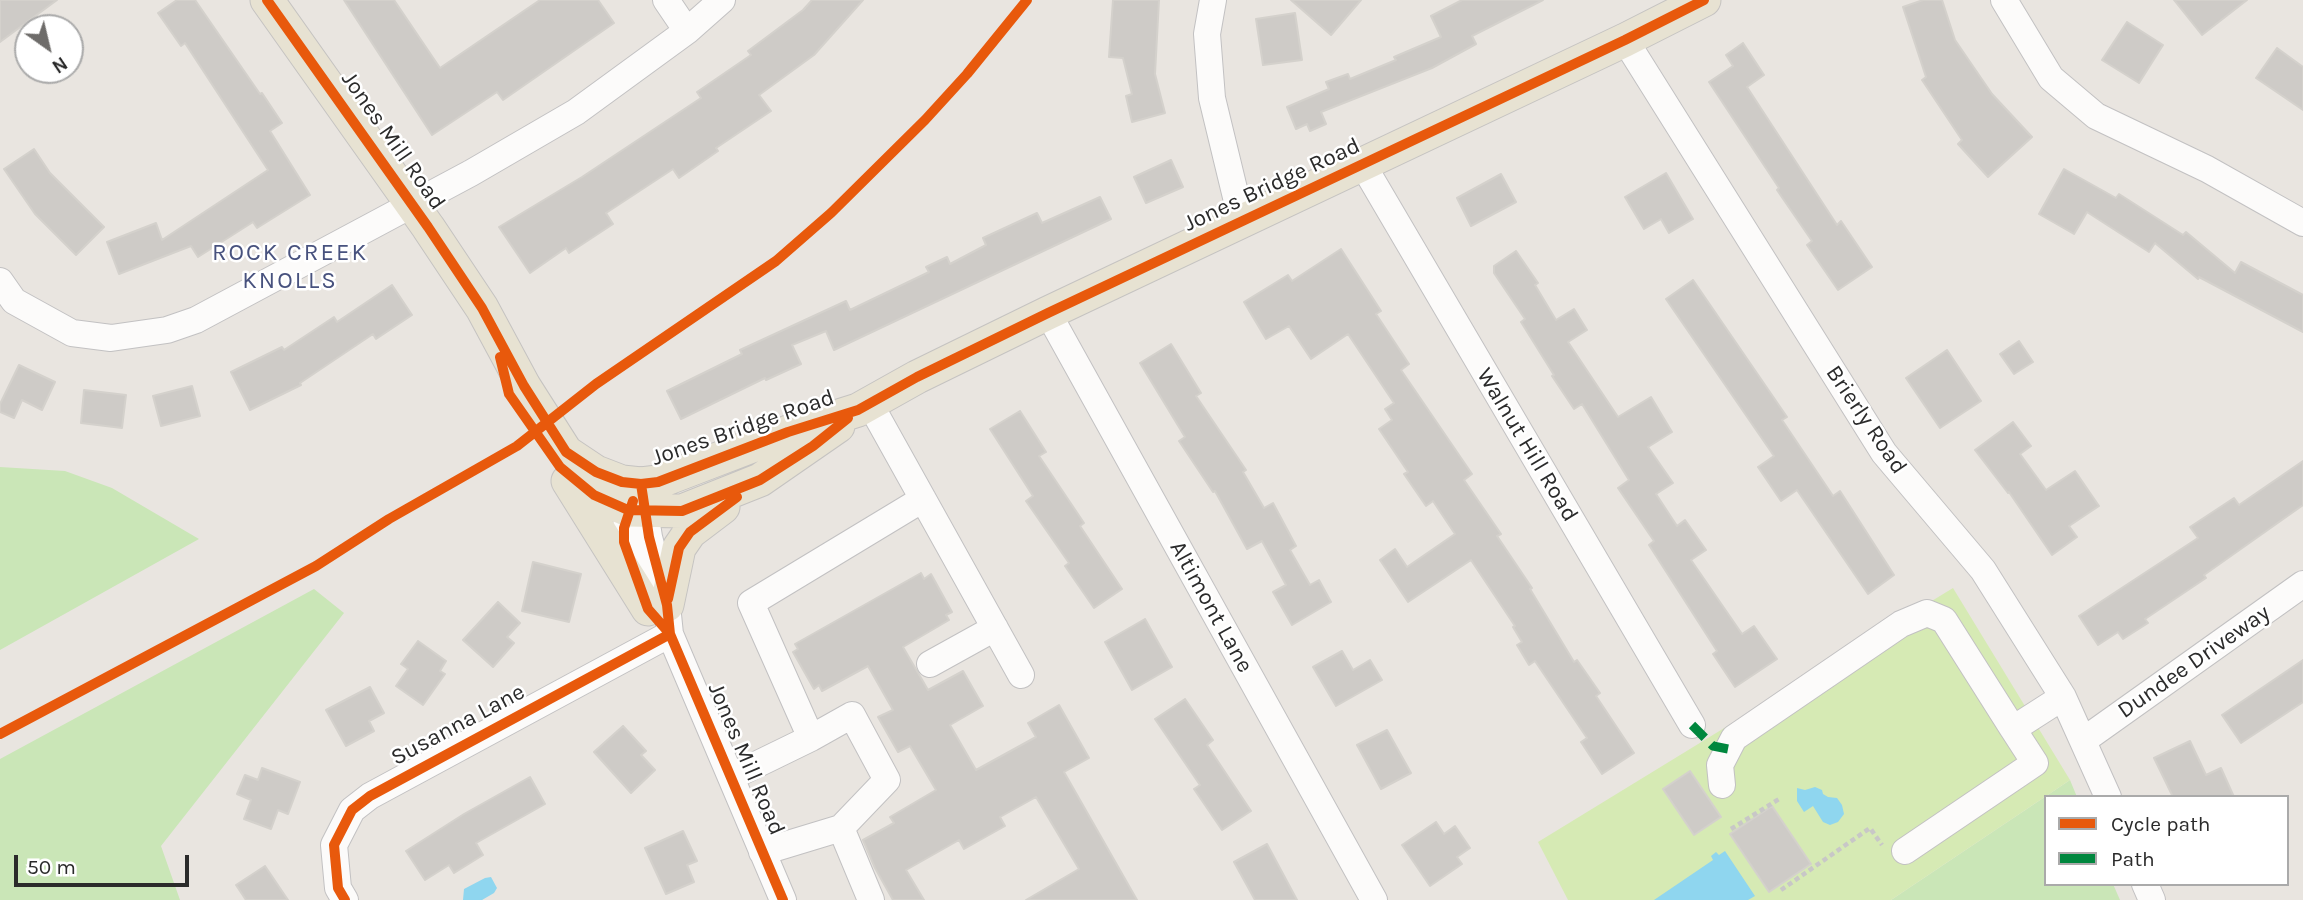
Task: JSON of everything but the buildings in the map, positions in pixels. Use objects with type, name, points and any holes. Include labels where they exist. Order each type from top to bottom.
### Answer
[{"type":"main road","name":"Jones Mill Road","points":[[267,0],[482,308],[524,386],[566,452],[596,472],[622,482],[638,504]]},
{"type":"main road","name":"Jones Bridge Road","points":[[638,504],[682,511],[760,480],[813,446],[864,407],[918,377],[1704,0]]},
{"type":"main road","name":"Jones Mill Road","points":[[482,308],[503,364],[509,394],[560,467],[594,495],[638,504]]},
{"type":"main road","name":"Jones Bridge Road","points":[[638,504],[658,482],[788,432],[864,407]]},
{"type":"main road","points":[[560,467],[662,616]]},
{"type":"main road","points":[[662,616],[679,548],[690,531],[760,480]]},
{"type":"street","points":[[666,0],[687,31]]},
{"type":"street","points":[[0,281],[14,300],[72,333],[111,338],[167,330],[196,320],[471,173],[576,112],[687,31],[722,0]]},
{"type":"street","points":[[1213,0],[1207,34],[1212,98],[1242,222]]},
{"type":"street","points":[[2004,0],[2051,78],[2096,116],[2207,169],[2303,223]]},
{"type":"street","name":"Brierly Road","points":[[1625,40],[1884,453],[1983,570],[2063,698],[2107,795]]},
{"type":"street","name":"Walnut Hill Road","points":[[1363,165],[1692,725]]},
{"type":"street","name":"Altimont Lane","points":[[1048,313],[1374,900]]},
{"type":"street","points":[[864,407],[923,499],[1021,675]]},
{"type":"street","points":[[811,738],[751,603],[923,499]]},
{"type":"street","name":"Jones Mill Road","points":[[638,504],[624,542],[662,616],[783,900]]},
{"type":"street","name":"Dundee Driveway","points":[[2084,740],[2303,584]]},
{"type":"street","points":[[1722,785],[1720,765],[1734,738],[1901,624],[1927,613],[1944,620],[2035,763],[1905,852]]},
{"type":"street","name":"Susanna Lane","points":[[345,900],[338,888],[334,845],[352,810],[370,796],[662,616]]},
{"type":"street","points":[[930,664],[995,628]]},
{"type":"street","points":[[2013,729],[2063,698]]},
{"type":"street","points":[[731,777],[852,715],[887,780],[841,828],[762,852]]},
{"type":"street","points":[[841,828],[871,900]]},
{"type":"path","points":[[1731,829],[1779,799]]},
{"type":"path","points":[[1782,890],[1870,828],[1885,849],[1905,852]]},
{"type":"green space","points":[[0,467],[65,471],[112,488],[199,539],[0,650]]},
{"type":"green space","points":[[1953,588],[2070,780],[1891,900],[1568,900],[1538,842]]},
{"type":"green space","points":[[314,589],[344,613],[161,846],[180,900],[0,900],[0,759]]},
{"type":"green space","points":[[2070,780],[2076,795],[2048,795]]},
{"type":"green space","points":[[2044,797],[2044,886],[2114,886],[2120,900],[1891,900]]},
{"type":"water","points":[[1815,787],[1828,797],[1837,798],[1842,805],[1844,814],[1838,822],[1830,825],[1823,822],[1813,806],[1804,812],[1797,801],[1797,788],[1805,790]]},
{"type":"water","points":[[1725,851],[1755,896],[1748,900],[1654,900],[1713,860],[1711,856],[1716,852],[1719,855]]},
{"type":"water","points":[[491,877],[497,888],[494,893],[482,900],[463,900],[464,889]]},
{"type":"marked path","points":[[1692,725],[1713,746],[1728,749]]},
{"type":"cycle path","points":[[267,0],[482,308],[524,386],[566,452],[596,472],[622,482],[641,484],[658,482],[788,432],[858,410],[917,377],[1048,313],[1704,0]]},
{"type":"cycle path","points":[[0,734],[316,566],[389,519],[517,446],[596,384],[776,261],[831,213],[925,120],[967,74],[1027,0]]},
{"type":"cycle path","points":[[500,357],[509,394],[560,467],[594,495],[628,510],[682,511],[760,480],[813,446],[848,418]]},
{"type":"cycle path","points":[[641,484],[649,537],[667,605],[670,634],[783,900]]},
{"type":"cycle path","points":[[668,599],[679,548],[690,532],[737,497]]},
{"type":"cycle path","points":[[633,501],[624,528],[624,542],[648,609],[670,634]]},
{"type":"cycle path","points":[[345,900],[338,888],[334,845],[352,810],[370,796],[670,634]]},
{"type":"district","name":"ROCK CREEK KNOLLS","points":[[290,267]]}]
